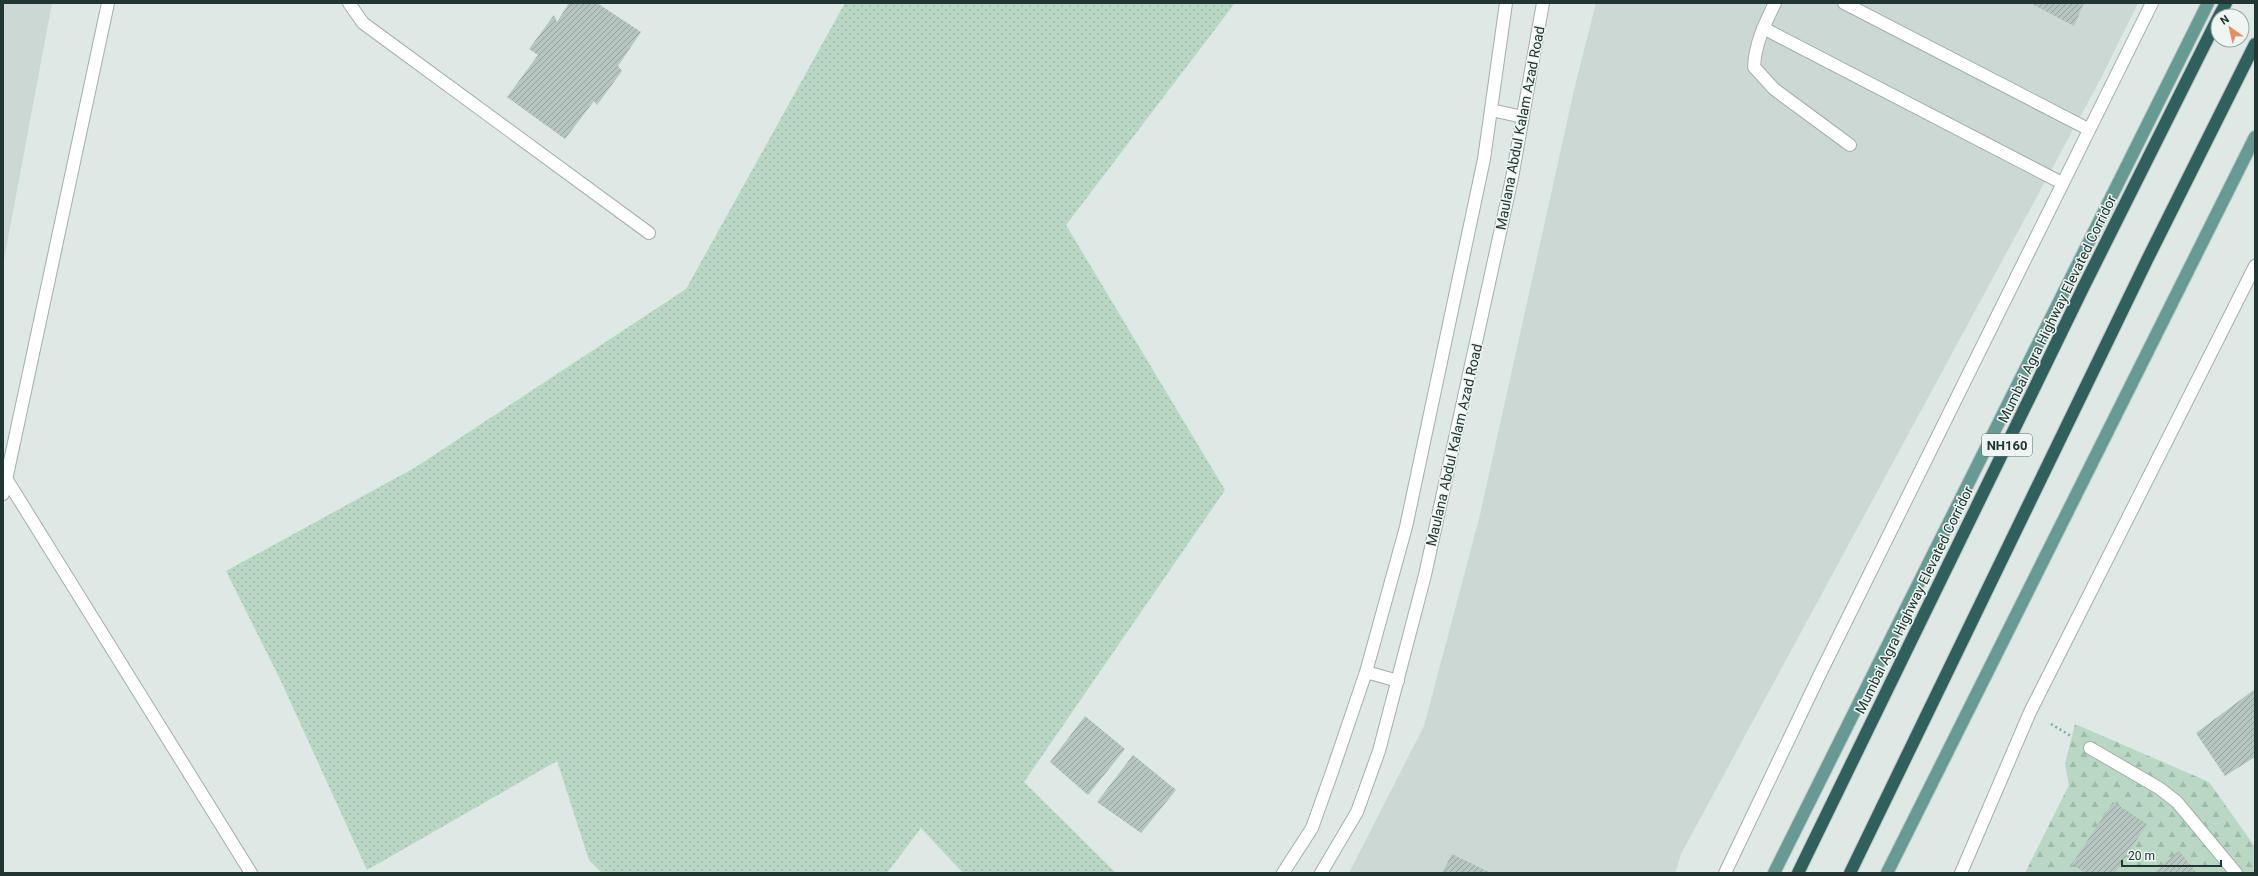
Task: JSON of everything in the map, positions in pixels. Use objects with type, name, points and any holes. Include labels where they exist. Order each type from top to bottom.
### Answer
[{"type":"highway","name":"Mumbai Agra Highway Elevated Corridor","points":[[1798,873],[2083,288],[2210,35]]},
{"type":"highway","name":"NH160","points":[[1850,873],[2141,272],[2255,44]]},
{"type":"main road","points":[[1774,873],[2208,3]]},
{"type":"main road","points":[[1886,873],[2255,137]]},
{"type":"street","points":[[3,494],[108,3]]},
{"type":"street","points":[[349,3],[363,24],[649,233]]},
{"type":"street","points":[[1283,873],[1312,828],[1366,672],[1406,527],[1484,159],[1506,3]]},
{"type":"street","name":"Maulana Abdul Kalam Azad Road","points":[[1321,873],[1357,812],[1379,751],[1398,681],[1451,464],[1512,178],[1543,3]]},
{"type":"street","points":[[1775,3],[1763,28],[1755,56],[1754,67],[1774,89],[1850,145]]},
{"type":"street","points":[[1844,3],[2088,129]]},
{"type":"street","points":[[1726,873],[1820,674],[2088,129],[2152,3]]},
{"type":"street","points":[[1763,28],[2062,183]]},
{"type":"street","points":[[1491,110],[1523,117]]},
{"type":"street","points":[[1961,873],[2030,712],[2255,266]]},
{"type":"street","points":[[7,480],[251,873]]},
{"type":"street","points":[[1366,672],[1398,681]]},
{"type":"street","points":[[2090,748],[2159,788],[2177,802],[2236,873]]},
{"type":"path","points":[[2030,712],[2090,748]]},
{"type":"shaded area","points":[[3,3],[52,3],[3,265]]},
{"type":"shaded area","points":[[1596,3],[2138,3],[2100,80],[1681,854],[1675,873],[1349,873],[1424,726],[1480,515],[1574,90]]},
{"type":"green space","points":[[845,3],[1235,3],[1066,225],[1225,490],[1024,782],[1116,873],[963,873],[921,828],[887,873],[602,873],[589,860],[557,761],[367,870],[280,679],[226,571],[416,467],[686,289]]},
{"type":"green space","points":[[2075,724],[2209,782],[2255,847],[2255,873],[2025,873],[2069,785],[2065,764]]},
{"type":"building","points":[[569,3],[597,3],[641,32],[618,66],[622,71],[597,105],[594,101],[565,139],[507,97],[538,55],[529,49],[554,15],[557,22]]},
{"type":"building","points":[[2030,3],[2084,3],[2074,26]]},
{"type":"building","points":[[2255,689],[2255,757],[2225,776],[2196,733]]},
{"type":"building","points":[[1085,716],[1125,749],[1088,795],[1050,762]]},
{"type":"building","points":[[1133,755],[1176,790],[1141,833],[1097,802]]},
{"type":"building","points":[[2113,802],[2147,824],[2115,873],[2085,873],[2072,864]]},
{"type":"building","points":[[2179,851],[2197,873],[2153,873]]},
{"type":"building","points":[[1452,854],[1491,873],[1442,873]]}]
